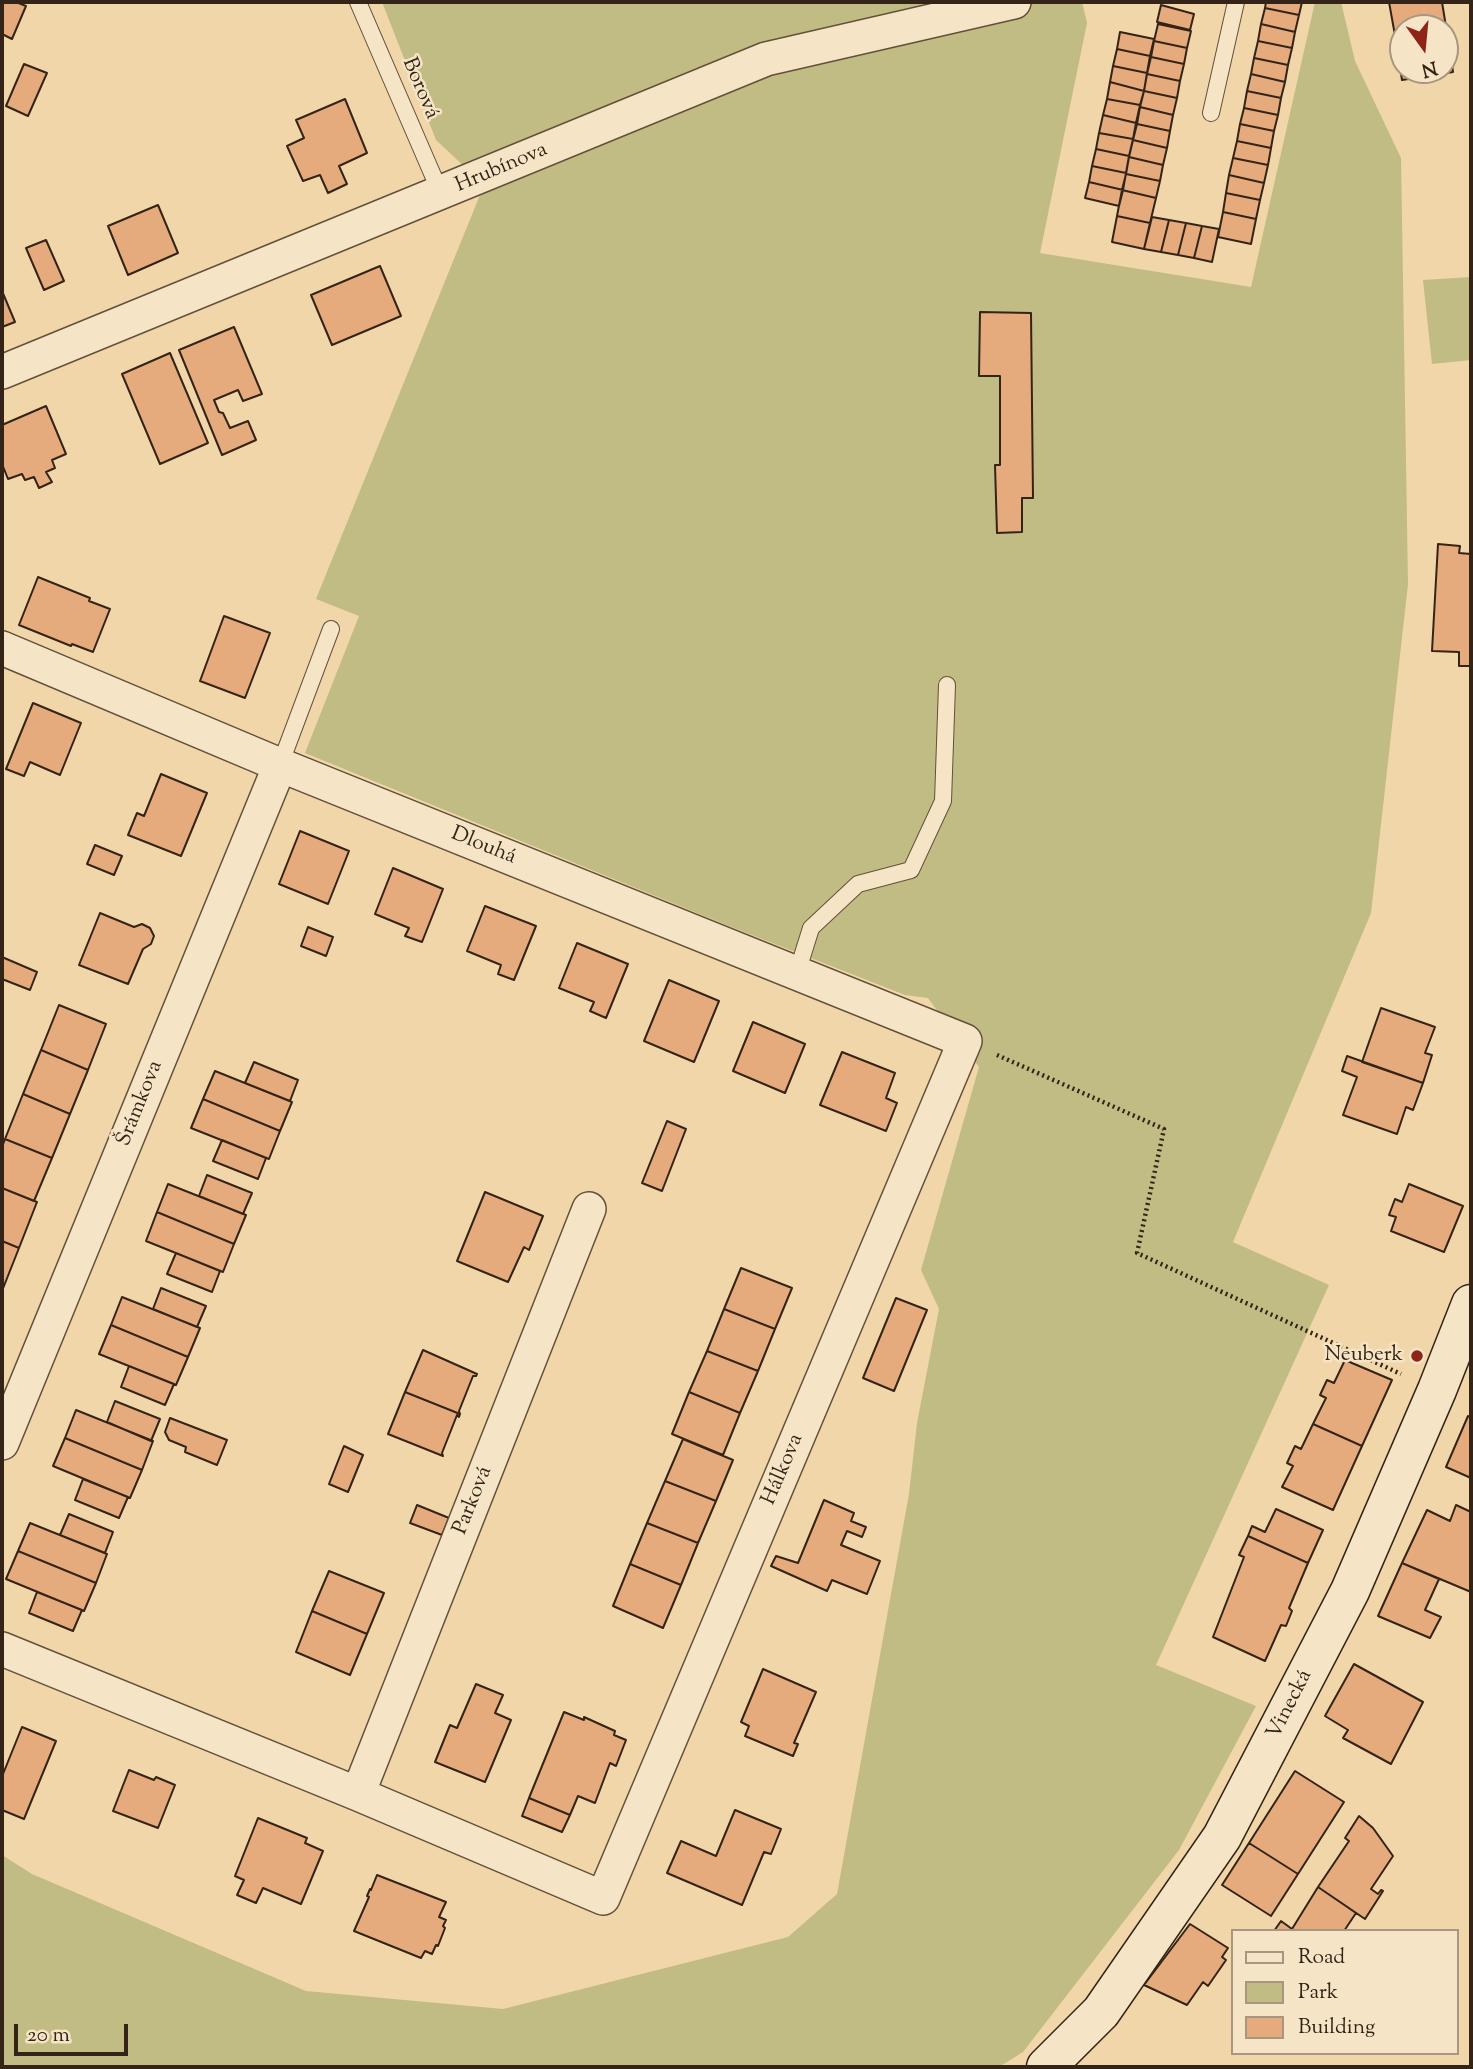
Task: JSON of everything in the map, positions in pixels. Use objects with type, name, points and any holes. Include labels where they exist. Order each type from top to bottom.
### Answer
[{"type":"street","name":"Hrubínova","points":[[2,373],[766,59],[1014,2]]},
{"type":"street","name":"Dlouhá","points":[[2,648],[280,765],[965,1041]]},
{"type":"street","name":"Šrámkova","points":[[2,1443],[280,765]]},
{"type":"street","name":"Hálkova","points":[[358,1794],[603,1898],[965,1041]]},
{"type":"street","name":"Parková","points":[[358,1794],[589,1209]]},
{"type":"street","name":"Vinecká","points":[[1046,2067],[1101,2012],[1222,1837],[1350,1591],[1471,1304]]},
{"type":"street","points":[[2,1649],[358,1794]]},
{"type":"lane","name":"Borová","points":[[358,2],[441,194]]},
{"type":"lane","points":[[1210,113],[1236,2]]},
{"type":"lane","points":[[280,765],[331,629]]},
{"type":"lane","points":[[797,973],[811,928],[858,884],[911,870],[943,801],[947,685]]},
{"type":"path","points":[[965,1041],[1164,1129],[1137,1253],[1437,1390]]},
{"type":"green space","points":[[382,2],[1082,2],[1087,23],[1040,253],[1251,287],[1315,2],[1341,2],[1355,61],[1401,158],[1408,584],[1371,913],[1233,1242],[1329,1285],[1156,1665],[1256,1706],[1179,1850],[1023,2052],[999,2067],[2,2067],[2,1855],[32,1874],[306,1991],[503,2009],[788,1937],[837,1894],[909,1494],[917,1423],[939,1309],[921,1270],[979,1067],[928,998],[905,995],[729,926],[305,753],[359,616],[316,599],[484,185],[436,140]]},
{"type":"green space","points":[[1471,277],[1471,360],[1432,364],[1423,280]]},
{"type":"building","points":[[2,2],[16,2],[26,6],[12,39],[2,34]]},
{"type":"building","points":[[1266,2],[1302,2],[1299,15],[1265,8]]},
{"type":"building","points":[[1389,2],[1442,2],[1444,14],[1391,14]]},
{"type":"building","points":[[1161,5],[1194,14],[1190,30],[1157,22]]},
{"type":"building","points":[[1265,8],[1299,15],[1295,32],[1261,24]]},
{"type":"building","points":[[1158,24],[1191,31],[1187,48],[1154,41]]},
{"type":"building","points":[[1261,24],[1295,32],[1292,48],[1258,41]]},
{"type":"building","points":[[1120,32],[1154,39],[1150,56],[1117,49]]},
{"type":"building","points":[[1154,41],[1187,48],[1184,64],[1151,57]]},
{"type":"building","points":[[1258,41],[1292,48],[1288,65],[1254,58]]},
{"type":"building","points":[[1117,49],[1150,56],[1147,73],[1113,66]]},
{"type":"building","points":[[1151,57],[1184,64],[1180,81],[1147,74]]},
{"type":"building","points":[[1254,58],[1288,65],[1285,82],[1251,74]]},
{"type":"building","points":[[24,64],[47,73],[28,116],[6,106]]},
{"type":"building","points":[[1113,66],[1147,73],[1144,91],[1110,82]]},
{"type":"building","points":[[1147,74],[1180,81],[1177,98],[1144,91]]},
{"type":"building","points":[[1251,74],[1285,82],[1281,98],[1247,91]]},
{"type":"building","points":[[1110,82],[1144,91],[1140,105],[1107,99]]},
{"type":"building","points":[[1144,91],[1177,98],[1173,115],[1140,107]]},
{"type":"building","points":[[1247,91],[1281,98],[1278,115],[1244,108]]},
{"type":"building","points":[[345,99],[367,153],[339,166],[347,184],[328,193],[320,175],[303,181],[287,146],[304,138],[296,120]]},
{"type":"building","points":[[1107,99],[1140,105],[1136,123],[1103,115]]},
{"type":"building","points":[[1140,107],[1173,115],[1170,131],[1137,124]]},
{"type":"building","points":[[1244,108],[1278,115],[1274,131],[1240,124]]},
{"type":"building","points":[[1103,115],[1136,123],[1133,139],[1099,133]]},
{"type":"building","points":[[1137,124],[1170,131],[1167,148],[1133,140]]},
{"type":"building","points":[[1240,124],[1274,131],[1271,148],[1237,141]]},
{"type":"building","points":[[1099,133],[1133,139],[1129,156],[1096,149]]},
{"type":"building","points":[[1133,140],[1167,148],[1163,165],[1129,157]]},
{"type":"building","points":[[1237,141],[1271,148],[1268,165],[1233,158]]},
{"type":"building","points":[[1096,149],[1129,156],[1126,173],[1092,166]]},
{"type":"building","points":[[1129,157],[1163,165],[1160,181],[1126,174]]},
{"type":"building","points":[[1233,158],[1268,165],[1264,183],[1229,175]]},
{"type":"building","points":[[1092,166],[1126,173],[1123,190],[1089,182]]},
{"type":"building","points":[[1126,174],[1160,181],[1156,198],[1122,190]]},
{"type":"building","points":[[1229,175],[1264,183],[1260,200],[1226,193]]},
{"type":"building","points":[[1089,182],[1123,190],[1119,206],[1085,198]]},
{"type":"building","points":[[1122,190],[1156,198],[1150,223],[1117,216]]},
{"type":"building","points":[[1226,193],[1260,200],[1256,219],[1223,212]]},
{"type":"building","points":[[158,205],[178,253],[128,275],[108,226]]},
{"type":"building","points":[[1223,212],[1256,219],[1251,244],[1218,237]]},
{"type":"building","points":[[1117,216],[1150,223],[1144,249],[1112,242]]},
{"type":"building","points":[[1152,217],[1169,220],[1161,252],[1144,249]]},
{"type":"building","points":[[1169,220],[1186,223],[1178,255],[1161,252]]},
{"type":"building","points":[[1186,223],[1202,226],[1194,258],[1178,255]]},
{"type":"building","points":[[1202,226],[1219,229],[1212,262],[1194,258]]},
{"type":"building","points":[[46,240],[64,281],[44,290],[26,248]]},
{"type":"building","points":[[380,266],[401,316],[332,345],[311,295]]},
{"type":"building","points":[[2,291],[15,322],[2,327]]},
{"type":"building","points":[[980,312],[1031,313],[1033,498],[1022,498],[1022,532],[997,533],[995,465],[1000,465],[1000,376],[979,376]]},
{"type":"building","points":[[234,327],[262,394],[243,401],[238,390],[214,400],[230,428],[248,421],[256,440],[222,455],[179,350]]},
{"type":"building","points":[[170,353],[208,443],[160,464],[122,374]]},
{"type":"building","points":[[46,406],[66,454],[52,460],[55,468],[46,472],[52,482],[39,488],[34,477],[25,480],[22,474],[8,479],[2,464],[2,425]]},
{"type":"building","points":[[1438,544],[1460,546],[1459,553],[1471,554],[1471,666],[1459,666],[1459,652],[1432,651]]},
{"type":"building","points":[[38,577],[110,609],[93,652],[19,625]]},
{"type":"building","points":[[224,616],[270,633],[245,698],[200,681]]},
{"type":"building","points":[[33,703],[81,723],[60,775],[30,762],[24,776],[6,769]]},
{"type":"building","points":[[161,774],[207,793],[181,856],[128,835],[137,813],[144,816]]},
{"type":"building","points":[[300,831],[349,851],[328,904],[279,884]]},
{"type":"building","points":[[95,845],[122,856],[114,875],[87,864]]},
{"type":"building","points":[[393,868],[443,889],[422,942],[405,936],[409,928],[375,914]]},
{"type":"building","points":[[485,906],[536,926],[514,980],[498,974],[501,965],[467,951]]},
{"type":"building","points":[[100,913],[134,927],[142,924],[150,928],[154,936],[151,944],[143,949],[128,984],[79,965]]},
{"type":"building","points":[[308,927],[333,937],[326,956],[301,946]]},
{"type":"building","points":[[577,943],[628,964],[606,1018],[590,1011],[594,1002],[559,988]]},
{"type":"building","points":[[2,957],[37,972],[30,990],[2,979]]},
{"type":"building","points":[[669,980],[719,1001],[694,1062],[644,1041]]},
{"type":"building","points":[[59,1005],[106,1024],[88,1070],[41,1050]]},
{"type":"building","points":[[1381,1008],[1435,1027],[1425,1053],[1432,1055],[1423,1083],[1362,1062]]},
{"type":"building","points":[[753,1022],[805,1044],[785,1093],[733,1071]]},
{"type":"building","points":[[41,1050],[88,1070],[70,1114],[23,1094]]},
{"type":"building","points":[[842,1052],[895,1073],[886,1098],[897,1103],[886,1131],[820,1105]]},
{"type":"building","points":[[1347,1056],[1423,1083],[1413,1110],[1406,1107],[1397,1134],[1343,1115],[1357,1077],[1342,1071]]},
{"type":"building","points":[[254,1062],[298,1080],[290,1101],[245,1083]]},
{"type":"building","points":[[215,1071],[292,1102],[280,1131],[203,1099]]},
{"type":"building","points":[[23,1094],[70,1114],[52,1158],[5,1139]]},
{"type":"building","points":[[203,1099],[280,1131],[269,1159],[191,1128]]},
{"type":"building","points":[[667,1121],[686,1129],[662,1191],[642,1183]]},
{"type":"building","points":[[5,1139],[52,1158],[34,1201],[2,1188],[2,1147]]},
{"type":"building","points":[[222,1140],[266,1158],[258,1179],[213,1161]]},
{"type":"building","points":[[207,1175],[252,1193],[243,1214],[199,1196]]},
{"type":"building","points":[[168,1184],[246,1215],[234,1244],[157,1212]]},
{"type":"building","points":[[1409,1184],[1463,1206],[1444,1252],[1391,1231],[1396,1217],[1389,1215],[1395,1199],[1402,1202]]},
{"type":"building","points":[[2,1188],[37,1202],[19,1248],[2,1241]]},
{"type":"building","points":[[485,1192],[543,1216],[529,1250],[524,1247],[508,1282],[457,1261]]},
{"type":"building","points":[[157,1212],[234,1244],[223,1272],[146,1241]]},
{"type":"building","points":[[2,1241],[19,1248],[2,1291]]},
{"type":"building","points":[[176,1253],[220,1271],[212,1292],[167,1274]]},
{"type":"building","points":[[741,1268],[792,1288],[775,1329],[724,1309]]},
{"type":"building","points":[[161,1288],[206,1306],[197,1327],[153,1309]]},
{"type":"building","points":[[122,1297],[200,1328],[188,1357],[111,1325]]},
{"type":"building","points":[[896,1298],[927,1310],[894,1391],[863,1378]]},
{"type":"building","points":[[724,1309],[775,1329],[758,1371],[707,1351]]},
{"type":"building","points":[[111,1325],[188,1357],[176,1385],[99,1354]]},
{"type":"building","points":[[423,1350],[477,1374],[473,1376],[460,1414],[405,1392]]},
{"type":"building","points":[[707,1351],[758,1371],[740,1413],[689,1392]]},
{"type":"building","points":[[1345,1360],[1392,1380],[1362,1446],[1313,1424],[1326,1398],[1320,1395],[1327,1380],[1334,1383]]},
{"type":"building","points":[[129,1366],[174,1384],[165,1405],[121,1387]]},
{"type":"building","points":[[405,1392],[460,1414],[459,1417],[457,1415],[443,1456],[388,1434]]},
{"type":"building","points":[[689,1392],[740,1413],[723,1455],[672,1434]]},
{"type":"building","points":[[115,1401],[160,1419],[151,1441],[107,1422]]},
{"type":"building","points":[[76,1410],[153,1441],[142,1470],[65,1438]]},
{"type":"building","points":[[1468,1416],[1471,1418],[1471,1478],[1446,1467]]},
{"type":"building","points":[[170,1418],[227,1440],[217,1465],[185,1452],[186,1447],[169,1440],[165,1432]]},
{"type":"building","points":[[1313,1424],[1362,1446],[1333,1510],[1282,1487],[1293,1466],[1287,1463],[1295,1446],[1301,1449]]},
{"type":"building","points":[[65,1438],[142,1470],[130,1498],[53,1466]]},
{"type":"building","points":[[683,1439],[733,1460],[716,1501],[665,1481]]},
{"type":"building","points":[[344,1446],[363,1455],[348,1492],[329,1484]]},
{"type":"building","points":[[83,1479],[128,1497],[119,1518],[75,1500]]},
{"type":"building","points":[[665,1481],[716,1501],[698,1543],[647,1523]]},
{"type":"building","points":[[824,1500],[854,1513],[851,1521],[866,1527],[862,1537],[847,1531],[841,1545],[880,1561],[867,1594],[832,1580],[827,1591],[771,1566],[776,1556],[798,1563]]},
{"type":"building","points":[[417,1505],[449,1518],[442,1535],[410,1523]]},
{"type":"building","points":[[1456,1505],[1471,1512],[1471,1592],[1402,1563],[1427,1510],[1450,1521]]},
{"type":"building","points":[[1276,1509],[1323,1530],[1308,1563],[1248,1536],[1252,1526],[1265,1532]]},
{"type":"building","points":[[69,1514],[113,1532],[105,1553],[60,1535]]},
{"type":"building","points":[[30,1523],[107,1554],[96,1583],[18,1551]]},
{"type":"building","points":[[647,1523],[698,1543],[681,1585],[630,1564]]},
{"type":"building","points":[[1248,1536],[1308,1563],[1289,1608],[1292,1611],[1286,1626],[1281,1625],[1265,1661],[1213,1637],[1244,1557],[1239,1555]]},
{"type":"building","points":[[18,1551],[96,1583],[84,1611],[6,1579]]},
{"type":"building","points":[[1402,1563],[1439,1579],[1425,1610],[1441,1617],[1430,1638],[1378,1616]]},
{"type":"building","points":[[630,1564],[681,1585],[663,1628],[613,1606]]},
{"type":"building","points":[[329,1571],[384,1593],[367,1634],[312,1611]]},
{"type":"building","points":[[37,1592],[82,1610],[73,1631],[29,1613]]},
{"type":"building","points":[[312,1611],[367,1634],[350,1675],[296,1652]]},
{"type":"building","points":[[1354,1664],[1423,1702],[1391,1764],[1343,1738],[1348,1730],[1325,1716]]},
{"type":"building","points":[[763,1669],[816,1692],[794,1743],[798,1744],[793,1756],[745,1736],[749,1726],[741,1722]]},
{"type":"building","points":[[476,1684],[503,1695],[495,1713],[511,1720],[485,1782],[435,1762],[450,1725],[457,1728]]},
{"type":"building","points":[[564,1712],[584,1720],[584,1717],[615,1731],[614,1735],[626,1740],[616,1766],[610,1763],[595,1803],[578,1796],[570,1815],[529,1798]]},
{"type":"building","points":[[22,1727],[56,1741],[24,1819],[2,1810],[2,1773]]},
{"type":"building","points":[[129,1770],[175,1785],[158,1828],[113,1811]]},
{"type":"building","points":[[1295,1771],[1344,1802],[1298,1874],[1249,1843]]},
{"type":"building","points":[[529,1798],[570,1815],[562,1832],[522,1816]]},
{"type":"building","points":[[735,1810],[781,1829],[771,1854],[764,1852],[742,1905],[667,1873],[681,1841],[716,1856]]},
{"type":"building","points":[[1359,1816],[1373,1828],[1393,1856],[1371,1889],[1378,1894],[1383,1891],[1365,1919],[1318,1887],[1349,1841],[1345,1838]]},
{"type":"building","points":[[258,1818],[307,1838],[305,1843],[323,1851],[301,1904],[263,1888],[256,1903],[237,1895],[244,1880],[235,1876]]},
{"type":"building","points":[[1249,1843],[1298,1874],[1271,1916],[1222,1885]]},
{"type":"building","points":[[377,1875],[446,1902],[439,1917],[446,1920],[443,1926],[445,1928],[432,1954],[425,1951],[421,1958],[354,1931]]},
{"type":"building","points":[[1318,1887],[1356,1913],[1345,1929],[1292,1929]]},
{"type":"building","points":[[1281,1921],[1292,1929],[1275,1929]]},
{"type":"building","points":[[1190,1924],[1228,1948],[1222,1957],[1226,1960],[1208,1986],[1203,1982],[1187,2005],[1144,1985]]},
{"type":"place","name":"Neuberk","points":[[1417,1356]]}]
